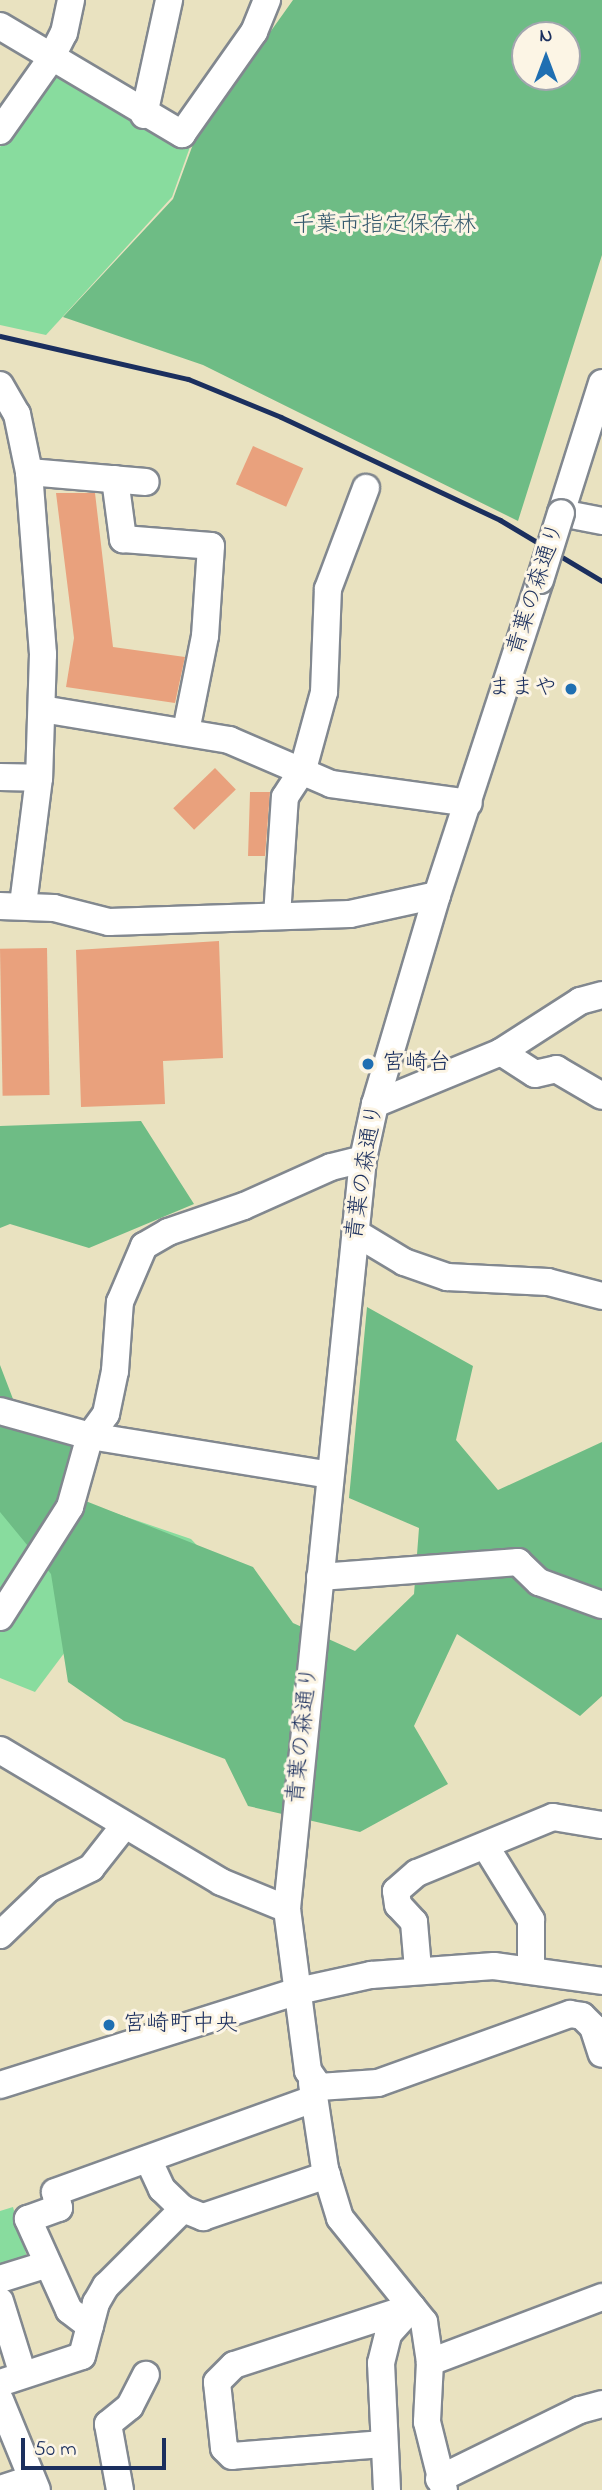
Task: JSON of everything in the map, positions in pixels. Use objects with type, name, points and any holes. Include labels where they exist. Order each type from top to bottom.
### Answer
[{"type":"street","points":[[0,131],[50,60],[64,33],[71,0]]},
{"type":"street","points":[[144,114],[169,0]]},
{"type":"street","points":[[0,26],[50,60],[181,134],[254,32],[267,0]]},
{"type":"street","name":"青葉の森通り","points":[[442,2484],[427,2422],[430,2362],[424,2322],[340,2218],[327,2175],[287,1909],[363,1159],[375,1104],[438,895],[602,383]]},
{"type":"street","points":[[0,385],[17,414],[29,472],[43,654],[39,778],[12,906],[109,922],[375,911],[438,895]]},
{"type":"street","points":[[29,472],[146,482]]},
{"type":"street","points":[[116,479],[123,539],[211,546],[205,636],[186,731]]},
{"type":"street","points":[[277,916],[285,797],[303,769],[324,692],[328,589],[366,488]]},
{"type":"street","points":[[561,513],[602,521]]},
{"type":"street","points":[[42,709],[229,740],[331,783],[469,803]]},
{"type":"street","points":[[0,777],[39,778]]},
{"type":"street","points":[[375,1104],[501,1052],[580,1001],[602,995]]},
{"type":"street","points":[[501,1052],[535,1074],[556,1069],[602,1096]]},
{"type":"street","points":[[0,1617],[71,1507],[90,1436],[106,1414],[116,1371],[120,1302],[144,1246],[167,1232],[244,1206],[331,1167],[363,1159]]},
{"type":"street","points":[[355,1233],[404,1262],[447,1277],[548,1282],[602,1296]]},
{"type":"street","points":[[0,1411],[90,1436],[330,1475]]},
{"type":"street","points":[[320,1577],[518,1562],[539,1582],[602,1605]]},
{"type":"street","points":[[0,1750],[221,1882],[287,1909]]},
{"type":"street","points":[[418,1969],[414,1922],[398,1905],[396,1891],[417,1873],[486,1847],[553,1817],[602,1825]]},
{"type":"street","points":[[0,1935],[48,1889],[91,1868],[124,1826]]},
{"type":"street","points":[[486,1847],[531,1920],[531,1969]]},
{"type":"street","points":[[0,2085],[298,1991],[418,1969],[531,1969],[601,1981],[593,2027]]},
{"type":"street","points":[[90,2326],[69,2310],[28,2219],[59,2208],[55,2192],[148,2158],[313,2090],[378,2083],[561,2015],[582,2016],[593,2027],[602,2054]]},
{"type":"street","points":[[148,2158],[162,2189],[183,2209],[203,2217],[327,2175]]},
{"type":"street","points":[[0,2301],[11,2379],[82,2356],[96,2302],[106,2286],[183,2209]]},
{"type":"street","points":[[0,2278],[48,2264]]},
{"type":"street","points":[[430,2362],[602,2297]]},
{"type":"street","points":[[387,2490],[381,2363],[387,2334],[412,2307]]},
{"type":"street","points":[[383,2444],[232,2456],[224,2448],[218,2382],[234,2365],[412,2307]]},
{"type":"street","points":[[120,2490],[108,2424],[130,2406],[146,2375]]},
{"type":"street","points":[[0,2400],[34,2485],[0,2490]]},
{"type":"street","points":[[442,2484],[580,2410],[602,2404]]},
{"type":"green space","name":"千葉市指定保存林","points":[[293,0],[602,0],[602,255],[518,521],[203,365],[63,317],[173,199],[196,136]]},
{"type":"green space","points":[[58,75],[190,147],[172,197],[46,335],[0,325],[0,147],[43,80]]},
{"type":"green space","points":[[141,1121],[194,1204],[89,1248],[10,1224],[0,1228],[0,1126]]},
{"type":"green space","points":[[367,1307],[473,1366],[456,1440],[498,1490],[602,1442],[602,1696],[580,1716],[457,1634],[414,1726],[448,1784],[360,1832],[248,1806],[225,1759],[124,1721],[68,1682],[51,1574],[0,1512],[0,1365],[13,1399],[75,1449],[78,1498],[253,1567],[293,1623],[355,1651],[414,1594],[419,1528],[349,1498]]},
{"type":"green space","points":[[0,1425],[62,1495],[191,1539],[284,1637],[68,1648],[35,1692],[0,1678]]},
{"type":"green space","points":[[13,2207],[27,2257],[0,2265],[0,2211]]},
{"type":"building","points":[[253,446],[303,468],[286,507],[236,484]]},
{"type":"building","points":[[56,493],[95,493],[113,647],[185,657],[175,703],[66,687],[74,638]]},
{"type":"building","points":[[215,768],[236,790],[194,830],[173,808]]},
{"type":"building","points":[[250,792],[270,792],[265,856],[248,856]]},
{"type":"building","points":[[219,941],[223,1058],[163,1061],[165,1104],[81,1107],[76,950]]},
{"type":"building","points":[[47,948],[50,1095],[3,1096],[0,949]]},
{"type":"railway","points":[[0,336],[188,379],[281,417],[500,520],[602,581]]},
{"type":"place","name":"ままや","points":[[571,689]]},
{"type":"place","name":"宮崎台","points":[[368,1064]]},
{"type":"place","name":"宮崎町中央","points":[[109,2025]]}]
